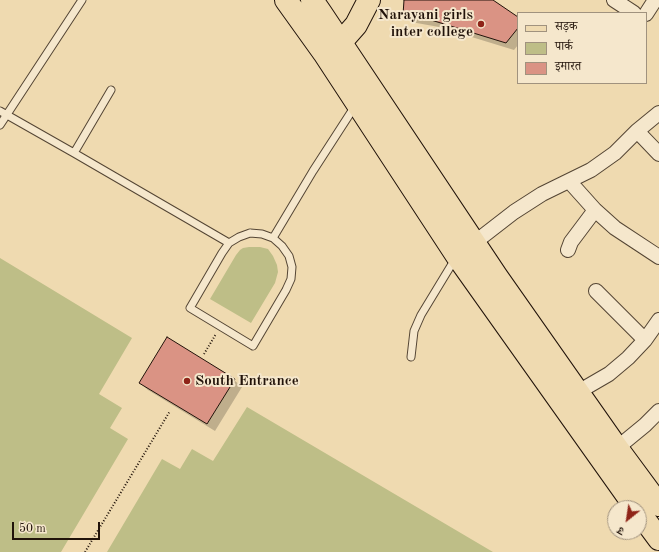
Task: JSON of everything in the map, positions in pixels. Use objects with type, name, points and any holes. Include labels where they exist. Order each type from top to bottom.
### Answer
[{"type":"main road","points":[[286,0],[333,47],[631,500]]},
{"type":"main road","points":[[312,0],[357,103],[466,249],[578,392],[659,505]]},
{"type":"main road","points":[[333,47],[356,25],[368,0]]},
{"type":"main road","points":[[647,523],[659,539]]},
{"type":"street","points":[[614,0],[632,12]]},
{"type":"street","points":[[647,12],[655,0]]},
{"type":"street","points":[[466,249],[514,212],[542,194],[591,170],[615,153],[637,131],[659,113]]},
{"type":"street","points":[[637,131],[659,154]]},
{"type":"street","points":[[569,181],[595,210],[615,228],[659,257]]},
{"type":"street","points":[[568,250],[571,242],[595,210]]},
{"type":"street","points":[[596,291],[645,340]]},
{"type":"street","points":[[578,392],[609,374],[628,358],[645,340],[659,320]]},
{"type":"street","points":[[617,448],[645,425],[659,411]]},
{"type":"lane","points":[[0,125],[3,113],[82,0]]},
{"type":"lane","points":[[74,153],[111,90]]},
{"type":"lane","points":[[273,238],[313,171],[357,103]]},
{"type":"lane","points":[[3,113],[229,243]]},
{"type":"lane","points":[[250,234],[262,234],[273,238],[282,246],[289,256],[292,267],[291,279],[253,346],[190,308],[229,243],[239,237],[250,234]]},
{"type":"lane","points":[[411,357],[414,331],[421,315],[466,249]]},
{"type":"path","points":[[204,354],[221,327]]},
{"type":"path","points":[[85,552],[170,411]]},
{"type":"green space","points":[[249,247],[268,249],[277,265],[278,272],[275,283],[251,323],[210,299],[236,255],[243,248]]},
{"type":"green space","points":[[0,258],[132,338],[99,394],[122,408],[110,428],[128,439],[61,552],[0,552]]},
{"type":"green space","points":[[247,407],[493,552],[107,552],[162,459],[180,469],[192,449],[213,461]]},
{"type":"building","name":"Narayani girls inter college","points":[[404,0],[493,0],[517,16],[517,29],[506,43],[431,20],[403,15]]},
{"type":"building","name":"South Entrance","points":[[167,337],[235,379],[207,424],[139,383]]},
{"type":"place","name":"Narayani girls inter college","points":[[481,24]]},
{"type":"place","name":"South Entrance","points":[[187,381]]}]
